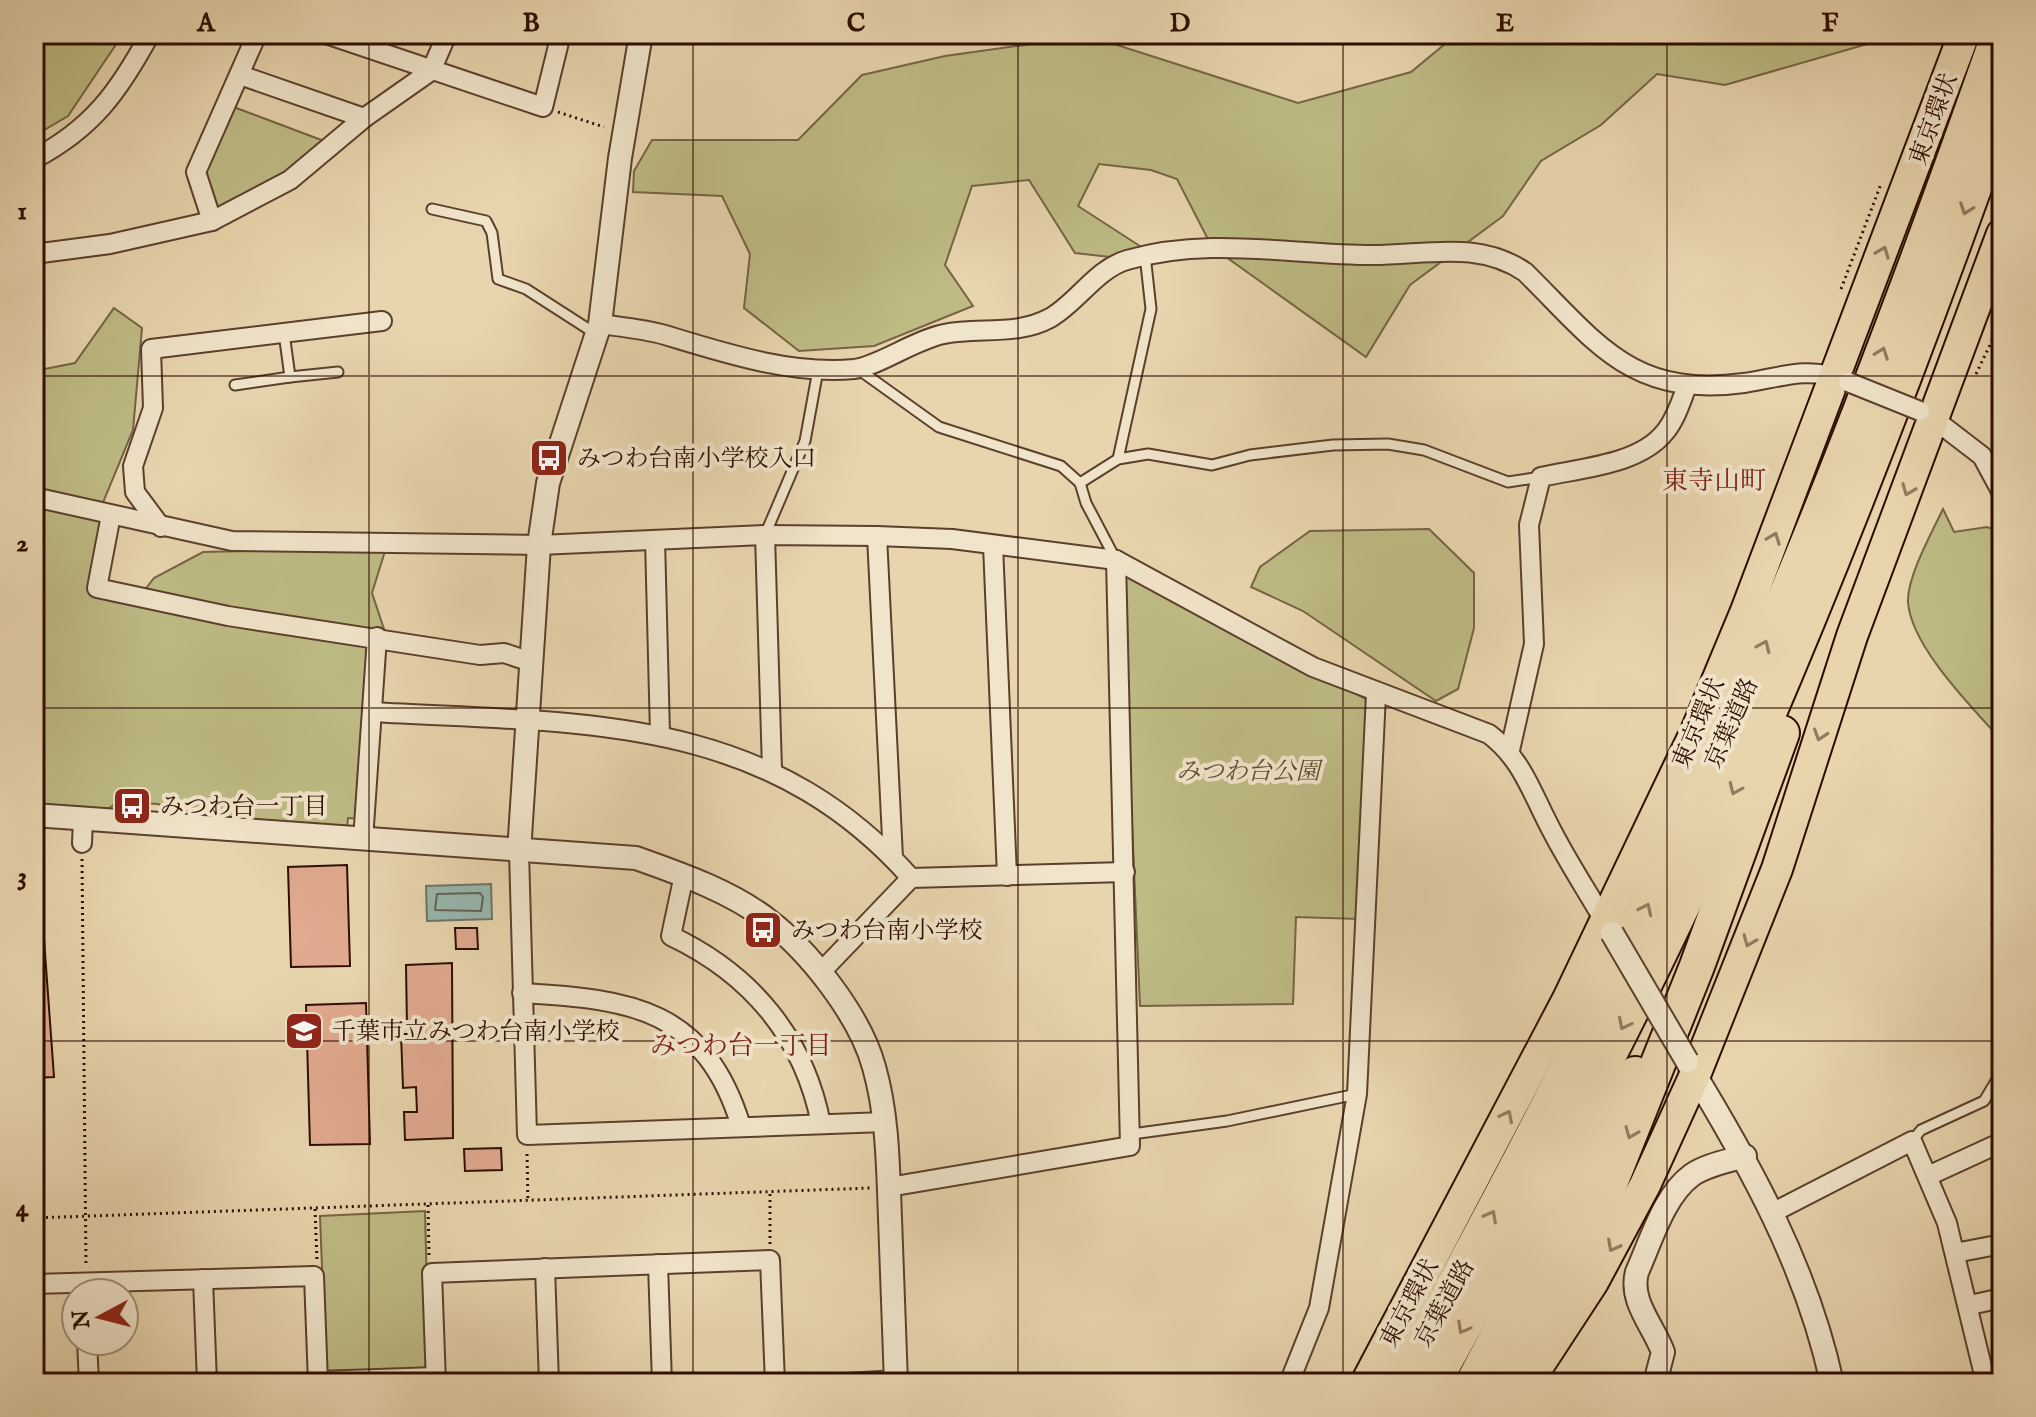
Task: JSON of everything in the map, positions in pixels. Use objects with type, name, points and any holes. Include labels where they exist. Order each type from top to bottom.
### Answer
[{"type":"highway","name":"東京環状","points":[[1366,1383],[1608,927],[1654,824],[1841,379],[1964,34]]},
{"type":"highway","name":"京葉道路","points":[[1400,1383],[1569,1063],[1706,779],[1850,439],[1999,34]]},
{"type":"highway","name":"京葉道路","points":[[1433,1383],[1553,1161],[1664,944],[1732,796],[1876,454],[2002,110]]},
{"type":"highway","points":[[1527,1383],[1593,1282],[1645,1185],[1691,1068],[1777,869],[1928,414],[2002,234]]},
{"type":"highway","points":[[1498,1383],[1541,1315],[1605,1196],[1697,966],[1817,634],[1876,454]]},
{"type":"highway","points":[[1473,1383],[1614,1112],[1697,966]]},
{"type":"street","points":[[34,159],[68,141],[120,88],[150,34]]},
{"type":"street","points":[[212,221],[196,172],[257,34]]},
{"type":"street","points":[[326,34],[543,107],[561,34]]},
{"type":"street","points":[[34,254],[110,244],[212,221],[290,180],[364,118],[431,71],[447,34]]},
{"type":"street","points":[[641,34],[624,133],[598,329],[554,460],[539,545],[519,852],[527,1135],[885,1122]]},
{"type":"street","points":[[240,75],[364,118]]},
{"type":"street","points":[[598,329],[818,370],[858,369],[912,343],[945,334],[1035,325],[1052,317],[1111,268],[1145,255],[1201,246],[1373,255],[1436,251],[1495,256],[1525,272],[1612,358],[1649,376],[1687,386],[1740,383],[1798,372],[1841,379],[1928,414],[1982,456],[2002,493]]},
{"type":"street","points":[[161,527],[135,492],[133,466],[153,408],[151,349],[382,321]]},
{"type":"street","points":[[1510,750],[1534,644],[1529,525],[1541,477],[1635,455],[1652,446],[1666,431],[1687,386]]},
{"type":"street","points":[[1982,456],[2002,459]]},
{"type":"street","points":[[34,497],[232,541],[539,545],[765,535],[877,536],[993,545],[1116,560],[1313,667],[1376,694],[1461,721],[1489,734],[1510,750],[1608,927],[1745,1156],[1808,1296],[1832,1383]]},
{"type":"street","points":[[111,515],[97,588],[228,616],[480,655],[504,653],[531,662]]},
{"type":"street","points":[[765,535],[772,770]]},
{"type":"street","points":[[877,536],[893,858]]},
{"type":"street","points":[[655,540],[660,734]]},
{"type":"street","points":[[993,545],[1007,876]]},
{"type":"street","points":[[889,1187],[1130,1146],[1116,560]]},
{"type":"street","points":[[363,840],[377,637]]},
{"type":"street","points":[[1289,1383],[1319,1308],[1357,1094],[1376,694]]},
{"type":"street","points":[[372,712],[587,724],[695,742],[772,770],[840,813],[893,858],[911,878]]},
{"type":"street","points":[[34,815],[636,858],[684,875],[767,919],[804,952],[854,1022],[873,1064],[885,1122],[896,1382],[846,1383]]},
{"type":"street","points":[[82,843],[83,819]]},
{"type":"street","points":[[820,973],[911,878],[1125,872]]},
{"type":"street","points":[[684,875],[671,936],[726,967],[776,1017],[809,1077],[821,1124]]},
{"type":"street","points":[[522,993],[615,1000],[661,1018],[703,1051],[721,1074],[741,1126]]},
{"type":"street","points":[[1772,1213],[1912,1141],[1955,1253],[1970,1305],[1986,1383]]},
{"type":"street","points":[[1928,1176],[2002,1142]]},
{"type":"street","points":[[1655,1383],[1663,1352],[1637,1299],[1634,1284],[1637,1272],[1674,1194],[1684,1183],[1694,1173],[1745,1156]]},
{"type":"street","points":[[1955,1253],[2002,1244]]},
{"type":"street","points":[[140,1284],[314,1276],[318,1382],[436,1380],[432,1273],[770,1260],[775,1383]]},
{"type":"street","points":[[658,1264],[662,1383]]},
{"type":"street","points":[[545,1268],[549,1383]]},
{"type":"street","points":[[203,1279],[207,1383]]},
{"type":"street","points":[[34,1284],[60,1286]]},
{"type":"street","points":[[1970,1305],[2002,1298]]},
{"type":"street","points":[[88,1357],[89,1383]]},
{"type":"lane","points":[[432,209],[486,221],[492,233],[498,279],[526,289],[598,329]]},
{"type":"lane","points":[[1118,459],[1151,309],[1145,255]]},
{"type":"lane","points":[[284,333],[290,377]]},
{"type":"lane","points":[[858,369],[939,427],[1061,466],[1080,483],[1086,503],[1116,560]]},
{"type":"lane","points":[[765,535],[805,441],[818,370]]},
{"type":"lane","points":[[235,385],[338,372]]},
{"type":"lane","points":[[1080,483],[1118,459],[1148,454],[1212,465],[1277,451],[1388,444],[1424,450],[1508,482],[1541,477]]},
{"type":"lane","points":[[1997,923],[2002,944]]},
{"type":"lane","points":[[1912,1141],[1921,1130],[1984,1101],[2002,1071]]},
{"type":"lane","points":[[1132,1134],[1214,1124],[1357,1094]]},
{"type":"path","points":[[543,107],[624,133]]},
{"type":"path","points":[[82,843],[86,1277]]},
{"type":"path","points":[[527,1135],[528,1202]]},
{"type":"path","points":[[34,1218],[889,1187]]},
{"type":"path","points":[[770,1193],[770,1260]]},
{"type":"path","points":[[428,1205],[432,1273]]},
{"type":"path","points":[[314,1276],[318,1267],[315,1209]]},
{"type":"green space","points":[[34,34],[123,34],[68,116],[34,136]]},
{"type":"green space","points":[[1457,34],[1902,34],[1725,85],[1657,74],[1601,125],[1541,161],[1503,216],[1410,285],[1366,357],[1212,247],[1177,179],[1151,170],[1099,164],[1078,206],[1143,248],[1110,257],[1075,253],[1029,180],[972,186],[945,265],[973,306],[874,346],[799,351],[744,308],[750,254],[722,196],[633,192],[634,171],[652,140],[798,140],[862,75],[945,56],[1089,36],[1298,103],[1411,72]]},
{"type":"green space","points":[[231,106],[324,141],[286,179],[222,211],[215,207],[205,170]]},
{"type":"green space","points":[[114,308],[142,328],[133,430],[97,517],[106,520],[91,589],[137,600],[154,578],[203,552],[386,548],[372,593],[384,629],[357,637],[373,640],[361,819],[348,818],[347,828],[184,814],[158,804],[119,802],[99,814],[34,806],[34,371],[75,363]]},
{"type":"green space","points":[[1943,509],[1954,532],[1987,527],[2002,532],[2002,741],[1945,676],[1931,657],[1912,620],[1908,602],[1912,580]]},
{"type":"green space","points":[[1429,529],[1474,573],[1474,628],[1458,689],[1436,701],[1303,611],[1251,587],[1260,567],[1310,531]]},
{"type":"green space","name":"みつわ台公園","points":[[1121,572],[1370,701],[1359,919],[1296,917],[1293,1004],[1140,1006]]},
{"type":"green space","points":[[425,1211],[429,1368],[425,1374],[332,1377],[326,1371],[320,1216]]},
{"type":"water","points":[[491,884],[492,919],[427,921],[426,886]]},
{"type":"building","points":[[347,865],[350,966],[291,967],[288,867]]},
{"type":"building","points":[[34,876],[35,884],[40,884],[54,1077],[34,1078]]},
{"type":"building","points":[[455,928],[477,928],[478,949],[456,949]]},
{"type":"building","points":[[452,963],[453,1138],[405,1140],[404,1112],[417,1112],[416,1087],[403,1088],[401,1034],[414,1034],[414,1027],[407,1027],[406,965]]},
{"type":"building","points":[[366,1003],[370,1144],[310,1145],[306,1005]]},
{"type":"building","points":[[501,1148],[502,1170],[465,1171],[464,1149]]},
{"type":"place","name":"みつわ台南小学校入口","points":[[549,458]]},
{"type":"place","name":"みつわ台一丁目","points":[[132,806]]},
{"type":"place","name":"みつわ台南小学校","points":[[763,930]]},
{"type":"place","name":"千葉市立みつわ台南小学校","points":[[304,1031]]},
{"type":"district","name":"東寺山町","points":[[1714,480]]},
{"type":"district","name":"みつわ台一丁目","points":[[741,1045]]}]
